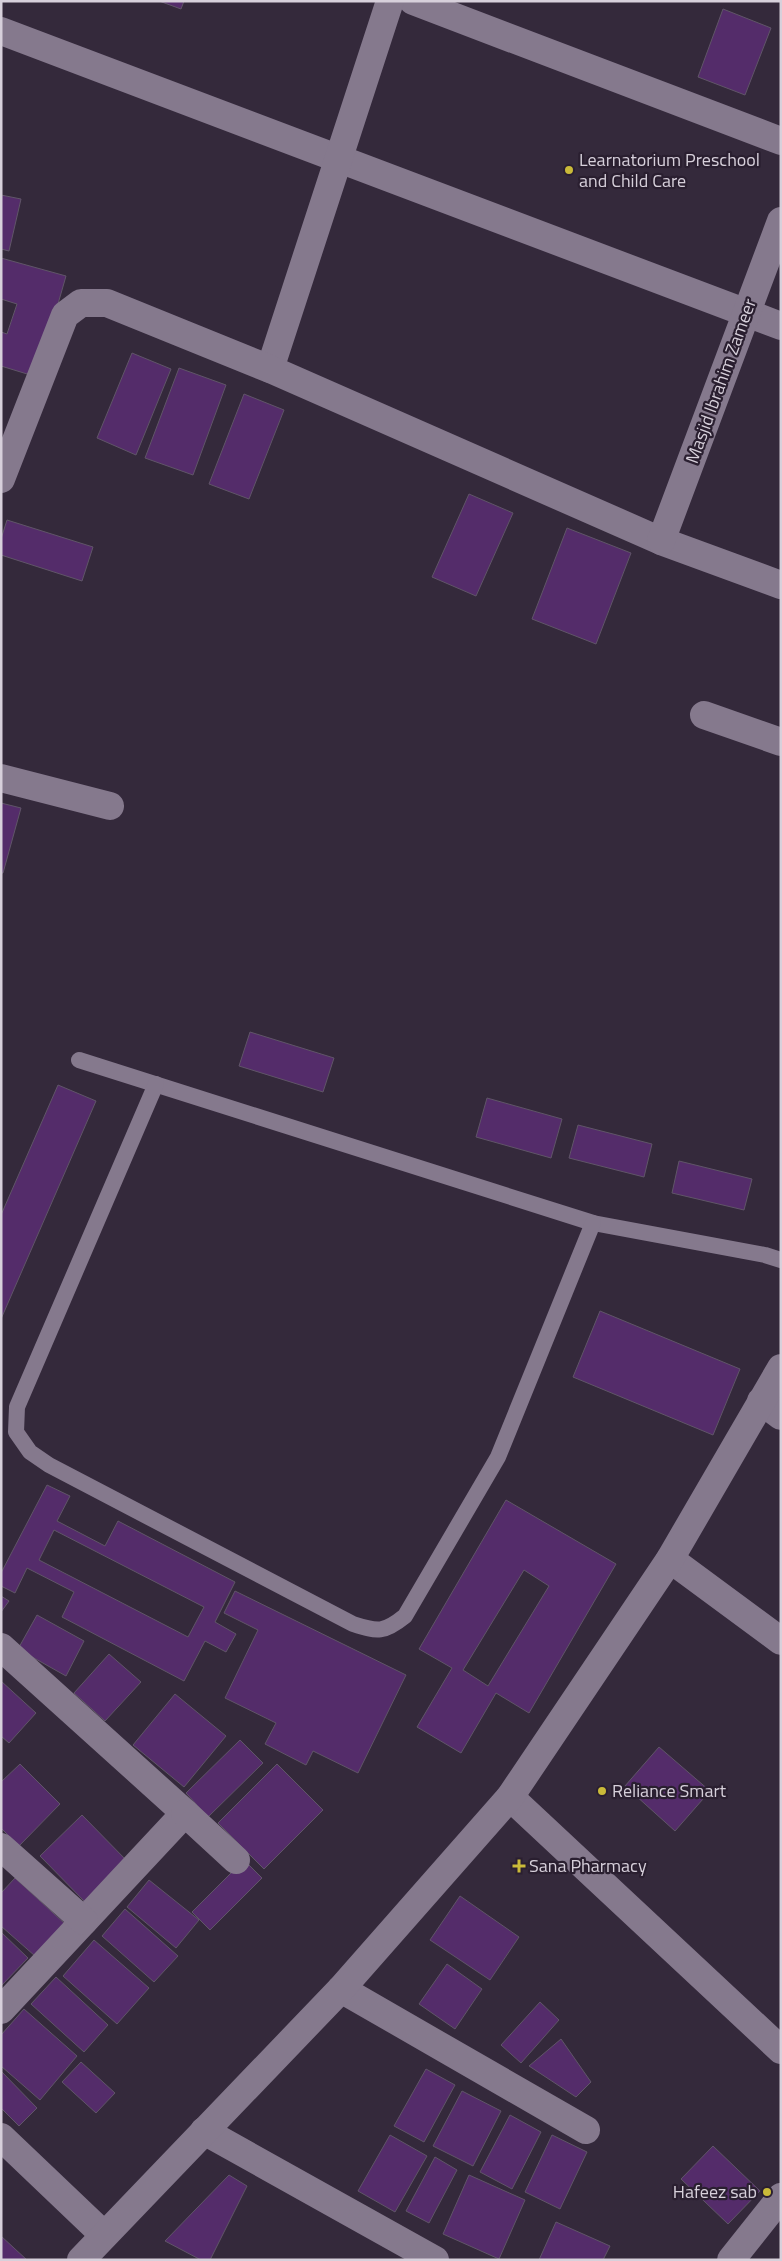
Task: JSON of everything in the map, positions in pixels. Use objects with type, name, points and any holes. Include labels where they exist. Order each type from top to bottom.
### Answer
[{"type":"street","points":[[270,369],[390,1]]},
{"type":"street","points":[[414,1],[781,140]]},
{"type":"street","points":[[1,31],[781,326]]},
{"type":"street","name":"Masjid Ibrahim Zameer","points":[[661,541],[781,221]]},
{"type":"street","points":[[1,479],[64,315],[81,304],[107,303],[270,369],[661,541],[781,585]]},
{"type":"street","points":[[704,715],[781,742]]},
{"type":"street","points":[[1,778],[110,806]]},
{"type":"street","points":[[82,2260],[340,1989],[510,1797],[771,1409],[781,1368]]},
{"type":"street","points":[[670,1559],[781,1641]]},
{"type":"street","points":[[1,1647],[236,1860]]},
{"type":"street","points":[[510,1797],[781,2050]]},
{"type":"street","points":[[1,2010],[185,1813]]},
{"type":"street","points":[[1,1847],[84,1921]]},
{"type":"street","points":[[340,1989],[586,2130]]},
{"type":"street","points":[[204,2131],[435,2260]]},
{"type":"street","points":[[1,2137],[104,2235]]},
{"type":"street","points":[[731,2260],[781,2197]]},
{"type":"lane","points":[[78,1060],[593,1223],[765,1255],[781,1260]]},
{"type":"lane","points":[[156,1084],[17,1406],[16,1432],[30,1452],[50,1465],[353,1624],[375,1631],[390,1628],[405,1616],[498,1457],[593,1223]]},
{"type":"building","points":[[159,1],[184,1],[181,9]]},
{"type":"building","points":[[723,9],[771,28],[745,95],[698,77]]},
{"type":"building","points":[[1,195],[21,199],[9,251],[1,249]]},
{"type":"building","points":[[1,258],[66,276],[37,377],[1,366],[1,332],[7,334],[17,304],[1,299]]},
{"type":"building","points":[[132,353],[171,369],[136,455],[97,438]]},
{"type":"building","points":[[179,368],[226,385],[193,475],[145,458]]},
{"type":"building","points":[[244,394],[284,410],[249,499],[209,484]]},
{"type":"building","points":[[469,494],[513,513],[476,596],[432,577]]},
{"type":"building","points":[[7,520],[93,547],[82,581],[1,555],[1,539]]},
{"type":"building","points":[[567,528],[631,553],[596,644],[532,619]]},
{"type":"building","points":[[1,803],[21,808],[3,873],[1,873]]},
{"type":"building","points":[[250,1032],[334,1058],[323,1092],[239,1066]]},
{"type":"building","points":[[58,1085],[96,1101],[1,1319],[1,1215]]},
{"type":"building","points":[[487,1098],[562,1119],[551,1158],[476,1137]]},
{"type":"building","points":[[578,1125],[652,1144],[644,1177],[569,1158]]},
{"type":"building","points":[[679,1161],[752,1179],[744,1210],[672,1193]]},
{"type":"building","points":[[600,1311],[740,1369],[713,1435],[573,1377]]},
{"type":"building","points":[[47,1485],[70,1496],[57,1521],[105,1546],[118,1521],[235,1582],[215,1622],[236,1634],[226,1652],[205,1641],[184,1681],[62,1617],[74,1592],[27,1568],[15,1593],[1,1586],[1,1573]],"holes":[[[54,1530],[204,1607],[188,1637],[39,1560]]]},
{"type":"building","points":[[506,1500],[616,1564],[529,1713],[496,1693],[461,1753],[417,1727],[452,1668],[419,1649]],"holes":[[[524,1570],[549,1586],[488,1686],[463,1670]]]},
{"type":"building","points":[[235,1591],[406,1675],[358,1773],[313,1751],[306,1765],[265,1744],[276,1723],[225,1698],[258,1630],[224,1613]]},
{"type":"building","points":[[1,1596],[9,1601],[1,1612]]},
{"type":"building","points":[[37,1615],[84,1641],[66,1676],[18,1649]]},
{"type":"building","points":[[109,1654],[141,1682],[105,1721],[74,1693]]},
{"type":"building","points":[[1,1681],[36,1713],[9,1743],[1,1736]]},
{"type":"building","points":[[175,1694],[226,1736],[184,1787],[133,1745]]},
{"type":"building","points":[[240,1740],[263,1763],[208,1817],[186,1793]]},
{"type":"building","points":[[659,1747],[710,1791],[675,1831],[625,1786]]},
{"type":"building","points":[[20,1764],[60,1804],[19,1846],[1,1828],[1,1782]]},
{"type":"building","points":[[277,1764],[323,1810],[264,1869],[218,1823]]},
{"type":"building","points":[[82,1815],[128,1862],[87,1904],[40,1856]]},
{"type":"building","points":[[244,1860],[262,1878],[210,1930],[192,1912]]},
{"type":"building","points":[[15,1878],[64,1923],[35,1956],[1,1926],[1,1893]]},
{"type":"building","points":[[149,1880],[199,1920],[176,1948],[127,1907]]},
{"type":"building","points":[[460,1896],[519,1937],[490,1980],[430,1940]]},
{"type":"building","points":[[125,1909],[178,1956],[154,1982],[102,1936]]},
{"type":"building","points":[[1,1932],[28,1958],[1,1986]]},
{"type":"building","points":[[94,1940],[149,1988],[117,2024],[63,1976]]},
{"type":"building","points":[[447,1964],[482,1989],[455,2029],[419,2004]]},
{"type":"building","points":[[56,1977],[108,2025],[84,2052],[31,2004]]},
{"type":"building","points":[[540,2002],[559,2020],[521,2063],[501,2045]]},
{"type":"building","points":[[24,2009],[77,2056],[40,2100],[1,2066],[1,2035]]},
{"type":"building","points":[[561,2039],[591,2082],[576,2097],[529,2066]]},
{"type":"building","points":[[81,2062],[115,2093],[96,2113],[62,2082]]},
{"type":"building","points":[[426,2069],[455,2085],[424,2142],[394,2126]]},
{"type":"building","points":[[1,2071],[37,2108],[19,2126],[1,2108]]},
{"type":"building","points":[[462,2091],[501,2111],[473,2166],[433,2146]]},
{"type":"building","points":[[510,2115],[541,2132],[512,2189],[480,2172]]},
{"type":"building","points":[[390,2135],[427,2156],[395,2212],[358,2191]]},
{"type":"building","points":[[552,2135],[587,2152],[560,2209],[525,2192]]},
{"type":"building","points":[[713,2146],[760,2191],[728,2224],[681,2179]]},
{"type":"building","points":[[435,2157],[457,2170],[429,2223],[406,2211]]},
{"type":"building","points":[[229,2175],[247,2186],[210,2260],[201,2260],[165,2241]]},
{"type":"building","points":[[469,2175],[525,2200],[499,2259],[443,2234]]},
{"type":"building","points":[[556,2222],[610,2246],[603,2260],[539,2260]]},
{"type":"building","points":[[1,2236],[27,2260],[1,2260]]},
{"type":"place","name":"Learnatorium Preschool and Child Care","points":[[569,170]]},
{"type":"place","name":"Reliance Smart","points":[[602,1791]]},
{"type":"place","name":"Sana Pharmacy","points":[[519,1866]]},
{"type":"place","name":"Hafeez sab","points":[[767,2192]]}]
